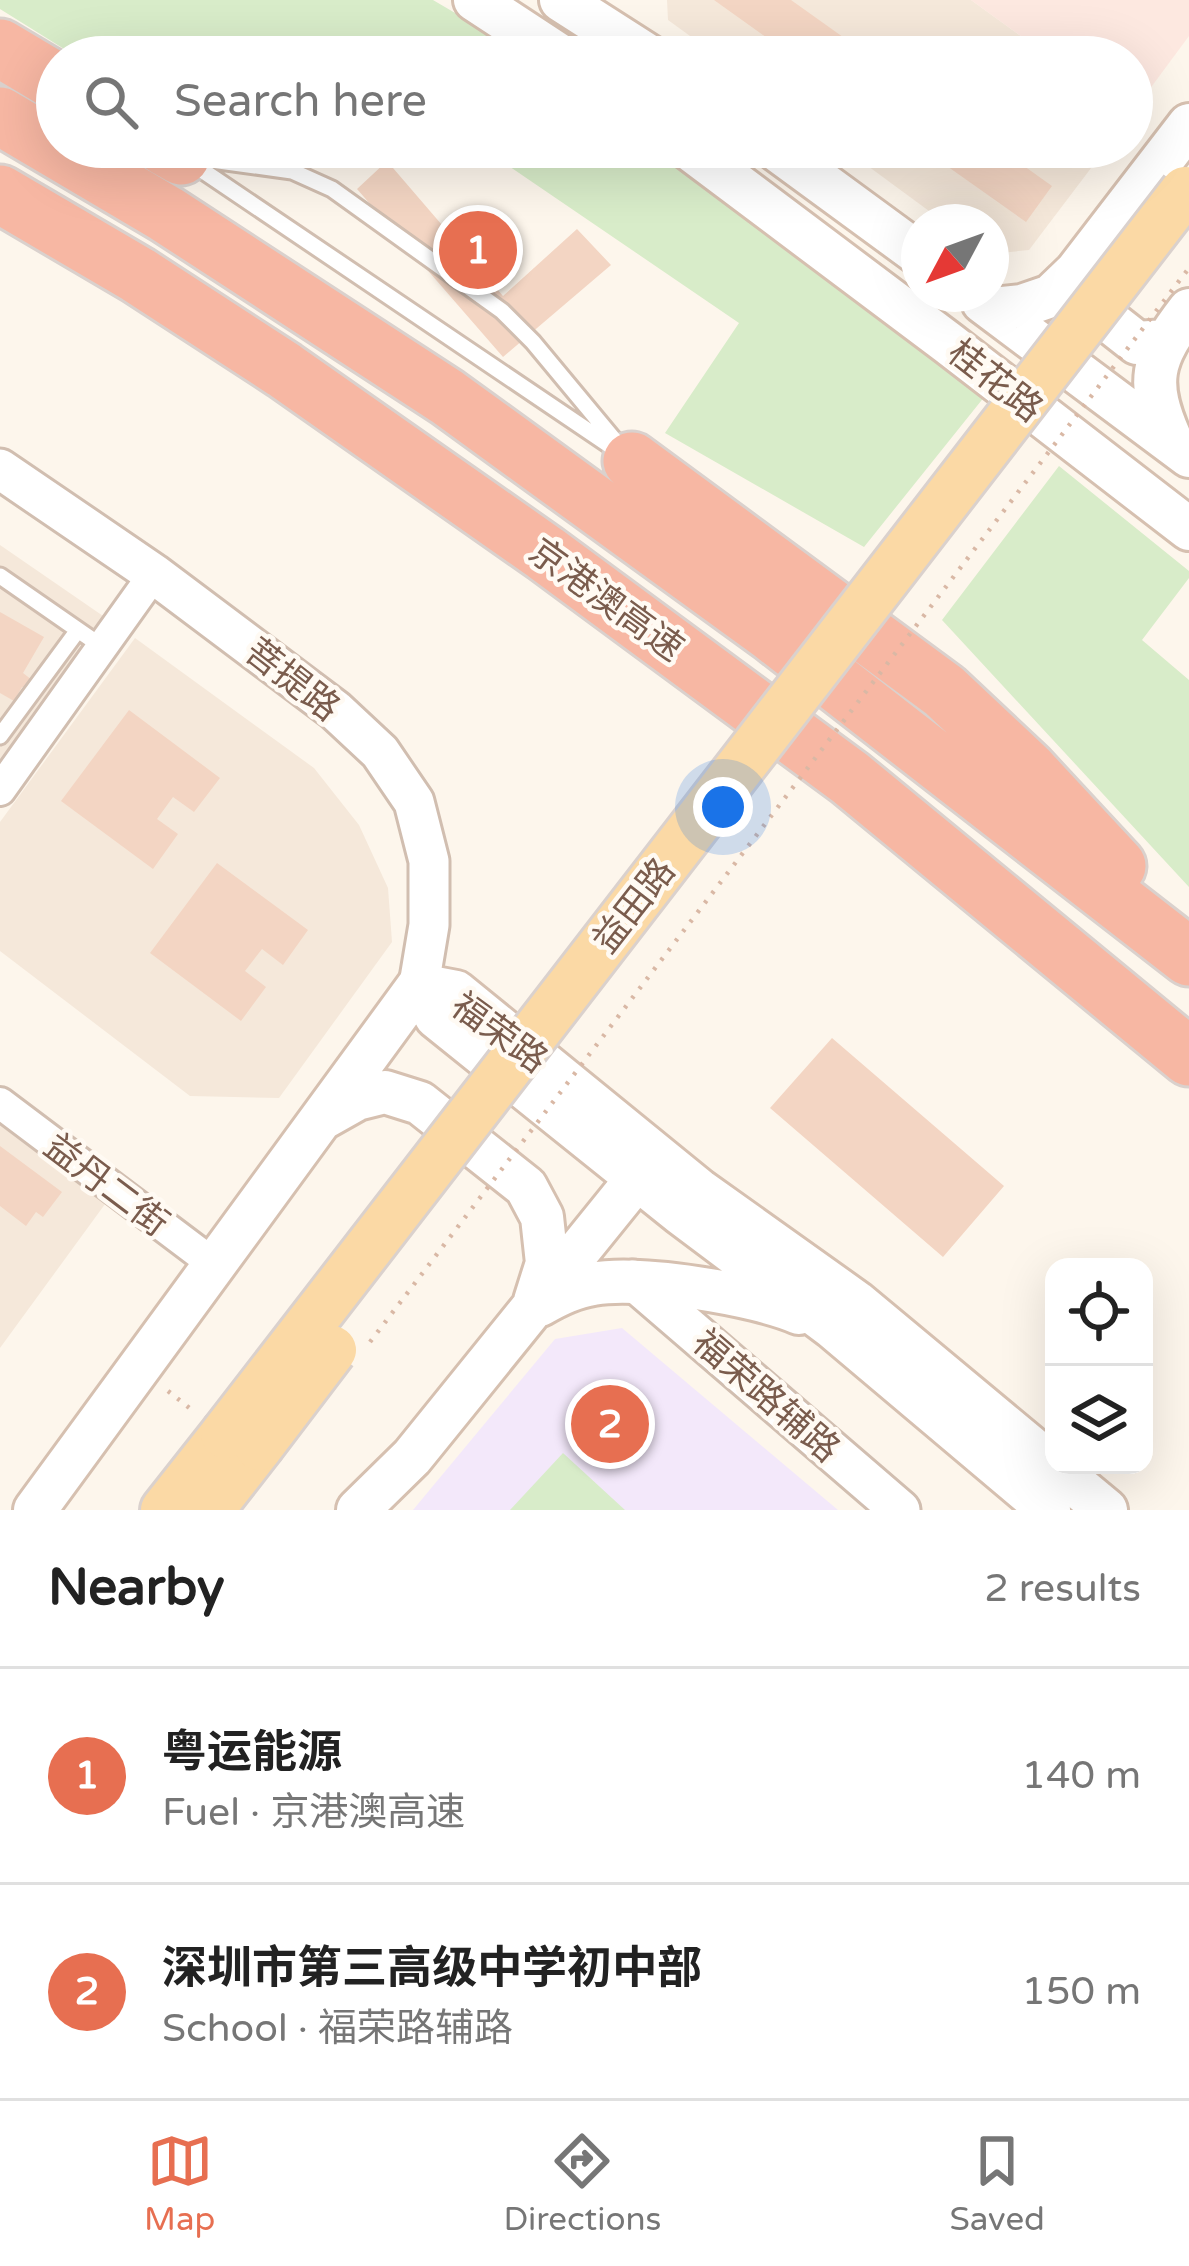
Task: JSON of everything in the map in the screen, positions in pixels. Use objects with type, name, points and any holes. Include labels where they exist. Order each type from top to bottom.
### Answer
[{"type":"highway","points":[[0,48],[36,69]]},
{"type":"highway","name":"京港澳高速","points":[[0,116],[36,137]]},
{"type":"highway","name":"京港澳高速","points":[[88,168],[447,397],[772,633],[1189,957]]},
{"type":"highway","name":"京港澳高速","points":[[0,194],[138,275],[284,370],[545,553],[831,764],[1185,1054]]},
{"type":"highway","points":[[0,211],[138,275]]},
{"type":"highway","points":[[632,461],[944,691],[1027,769],[1189,944]]},
{"type":"main road","points":[[476,0],[531,36]]},
{"type":"main road","points":[[585,6],[623,36]]},
{"type":"main road","points":[[1009,305],[1022,306],[1052,296],[1076,272],[1189,125]]},
{"type":"main road","name":"桂花路","points":[[715,168],[1189,529]]},
{"type":"main road","points":[[801,168],[901,241]]},
{"type":"main road","name":"益田路","points":[[164,1510],[230,1434],[1188,204]]},
{"type":"main road","points":[[1076,272],[1085,303],[1137,343],[1177,326]]},
{"type":"main road","name":"桂花路","points":[[996,312],[1180,448]]},
{"type":"main road","points":[[1177,326],[1154,379],[1158,411],[1180,448]]},
{"type":"main road","points":[[35,1510],[419,986]]},
{"type":"main road","name":"福荣路","points":[[419,986],[436,1017],[647,1166],[1049,1510]]},
{"type":"main road","points":[[322,1119],[357,1099],[385,1092],[420,1103],[526,1187],[542,1217],[547,1263],[533,1308]]},
{"type":"main road","points":[[358,1510],[412,1457],[647,1166]]},
{"type":"main road","name":"福荣路","points":[[647,1166],[699,1190],[856,1302],[1106,1510]]},
{"type":"main road","points":[[533,1308],[567,1290],[633,1280],[754,1298],[832,1327]]},
{"type":"main road","name":"益田路","points":[[209,1510],[230,1434]]},
{"type":"street","points":[[572,36],[585,6]]},
{"type":"street","name":"菩提路","points":[[0,469],[154,574],[335,710],[380,752],[414,802],[429,862],[430,925],[419,986]]},
{"type":"street","points":[[0,790],[91,639],[154,574]]},
{"type":"street","name":"益丹二街","points":[[0,1103],[215,1265]]},
{"type":"street","name":"福荣路辅路","points":[[633,1280],[900,1510]]},
{"type":"street","points":[[383,1510],[412,1457]]},
{"type":"lane","points":[[197,168],[632,461]]},
{"type":"lane","points":[[273,168],[332,189],[502,311],[632,461]]},
{"type":"lane","points":[[0,577],[91,639],[0,736]]},
{"type":"path","points":[[358,1358],[1189,268]]},
{"type":"path","points":[[140,1368],[230,1434]]},
{"type":"shaded area","points":[[667,0],[971,0],[1021,36],[690,36],[668,20]]},
{"type":"shaded area","points":[[971,0],[1189,0],[1189,36],[1153,85],[1153,36],[1021,36]]},
{"type":"shaded area","points":[[871,168],[1091,168],[1029,250],[1009,252],[1009,204],[920,204]]},
{"type":"shaded area","points":[[0,545],[106,618],[0,760]]},
{"type":"shaded area","points":[[135,638],[314,768],[359,825],[388,888],[392,942],[279,1098],[190,1096],[0,951],[0,822]]},
{"type":"shaded area","points":[[0,1119],[108,1200],[0,1348]]},
{"type":"shaded area","points":[[622,1328],[838,1510],[413,1510],[555,1339]]},
{"type":"green space","points":[[0,0],[433,0],[494,36],[43,36],[0,9]]},
{"type":"green space","points":[[512,168],[680,168],[985,396],[864,547],[665,433],[739,323]]},
{"type":"green space","points":[[1059,466],[1189,571],[1189,578],[1142,640],[1189,680],[1189,887],[942,620]]},
{"type":"green space","points":[[563,1453],[625,1510],[510,1510]]},
{"type":"building","points":[[714,0],[791,0],[842,36],[765,36]]},
{"type":"building","points":[[380,168],[393,168],[503,296],[577,229],[611,265],[503,357],[357,189]]},
{"type":"building","points":[[950,168],[1027,168],[1052,186],[1026,222],[1009,210],[1009,204],[1001,204]]},
{"type":"building","points":[[0,612],[44,637],[23,673],[32,680],[14,701],[0,693]]},
{"type":"building","points":[[129,710],[220,778],[194,812],[173,797],[157,819],[178,834],[153,869],[61,801]]},
{"type":"building","points":[[217,863],[308,930],[283,965],[262,949],[245,971],[266,987],[241,1021],[150,953]]},
{"type":"building","points":[[832,1038],[1004,1186],[943,1257],[770,1108]]},
{"type":"building","points":[[0,1146],[62,1192],[43,1217],[36,1212],[26,1226],[0,1206]]},
{"type":"place","name":"粤运能源","points":[[478,250]]},
{"type":"place","name":"深圳市第三高级中学初中部","points":[[610,1424]]}]
